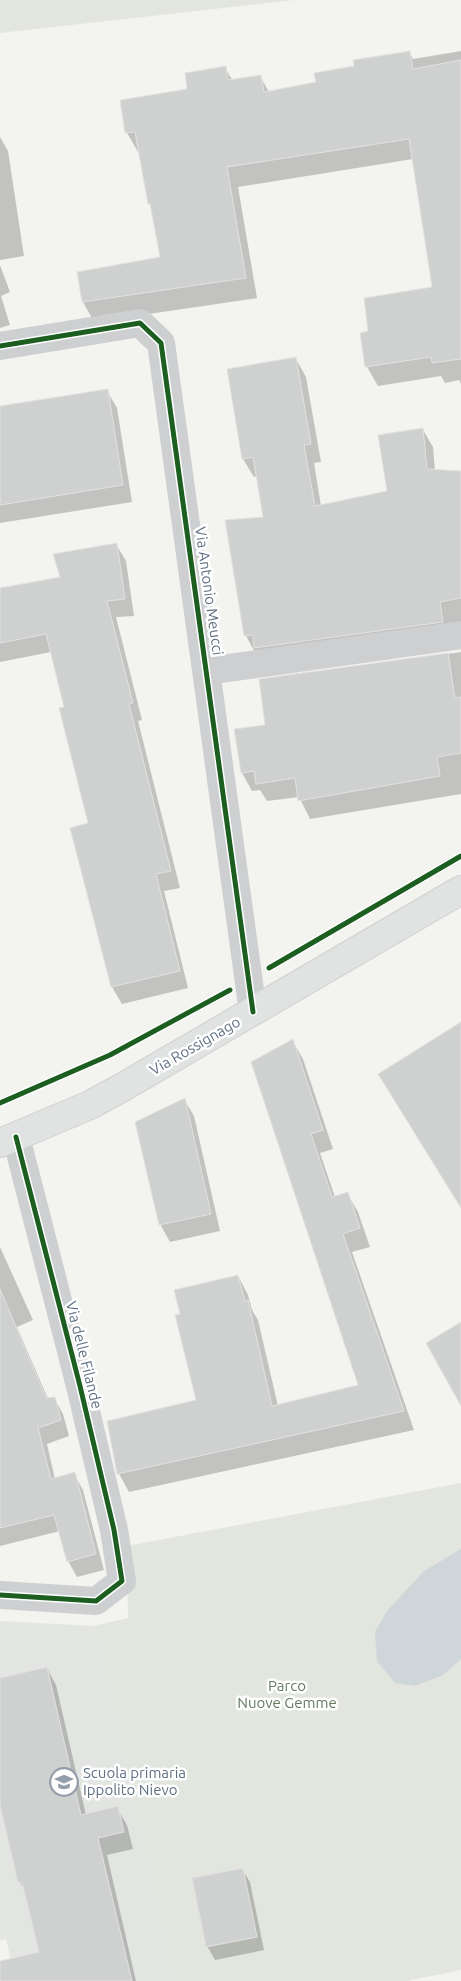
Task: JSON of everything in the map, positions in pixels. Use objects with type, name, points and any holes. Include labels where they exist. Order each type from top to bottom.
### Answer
[{"type":"street","name":"Via Antonio Meucci","points":[[0,346],[140,323],[161,343],[253,1012]]},
{"type":"street","points":[[207,672],[461,635]]},
{"type":"street","name":"Via Rossignago","points":[[8,1140],[90,1105],[123,1087],[461,890]]},
{"type":"street","name":"Via delle Filande","points":[[0,1595],[96,1600],[122,1581],[114,1530],[80,1386],[8,1140]]},
{"type":"shaded area","points":[[461,1549],[461,1659],[443,1675],[415,1686],[395,1683],[377,1661],[375,1632],[387,1611],[424,1571]]},
{"type":"shaded area","name":"Scuola primaria Ippolito Nievo","points":[[0,1621],[94,1626],[173,1981],[16,1981],[6,1939],[0,1940]]},
{"type":"green space","points":[[0,0],[294,0],[0,33]]},
{"type":"green space","name":"Parco Nuove Gemme","points":[[461,1483],[461,1970],[406,1981],[173,1981],[94,1626],[128,1618],[127,1546]]},
{"type":"building","points":[[410,51],[413,69],[461,60],[461,359],[432,363],[431,357],[365,367],[360,333],[368,331],[364,298],[432,287],[409,139],[227,167],[246,278],[82,302],[77,272],[160,257],[135,132],[125,133],[120,100],[187,89],[185,73],[226,66],[228,80],[261,75],[264,92],[316,82],[314,73],[354,66],[353,60]]},
{"type":"building","points":[[296,357],[311,444],[304,445],[315,506],[387,491],[378,435],[423,428],[427,469],[461,471],[461,598],[440,602],[443,622],[254,648],[253,635],[244,636],[225,520],[263,517],[253,457],[242,459],[227,369]]},
{"type":"building","points":[[108,389],[123,485],[0,505],[0,406]]},
{"type":"building","points":[[117,543],[125,599],[107,601],[133,703],[129,704],[171,871],[156,874],[180,971],[111,987],[70,828],[88,823],[59,708],[64,707],[46,634],[0,643],[0,588],[60,577],[53,554]]},
{"type":"building","points":[[448,653],[455,698],[461,697],[461,753],[437,757],[440,776],[298,801],[295,778],[256,784],[254,771],[241,773],[234,729],[265,725],[259,679]]},
{"type":"building","points":[[461,1022],[461,1208],[378,1074]]},
{"type":"building","points":[[293,1039],[323,1130],[311,1134],[332,1197],[348,1192],[360,1228],[343,1234],[404,1411],[117,1474],[107,1421],[196,1400],[175,1315],[180,1314],[174,1290],[238,1275],[245,1301],[248,1300],[272,1406],[358,1385],[251,1062]]},
{"type":"building","points":[[185,1098],[211,1214],[159,1225],[135,1122]]},
{"type":"building","points":[[0,1289],[46,1398],[55,1397],[61,1420],[38,1428],[51,1479],[75,1472],[96,1554],[67,1562],[54,1515],[0,1528]]},
{"type":"building","points":[[461,1322],[461,1406],[426,1343]]},
{"type":"building","points":[[47,1667],[81,1815],[118,1806],[124,1832],[98,1838],[132,1981],[0,1981],[0,1961],[39,1952],[22,1882],[18,1883],[0,1806],[0,1678]]},
{"type":"building","points":[[243,1868],[257,1937],[206,1947],[192,1878]]},
{"type":"cycle path","points":[[0,346],[140,323],[161,343],[253,1012]]},
{"type":"cycle path","points":[[269,968],[461,856]]},
{"type":"cycle path","points":[[0,1103],[110,1055],[230,990]]},
{"type":"cycle path","points":[[0,1595],[96,1601],[122,1581],[114,1530],[80,1386],[16,1137]]},
{"type":"place","name":"Scuola primaria Ippolito Nievo","points":[[64,1782]]}]
